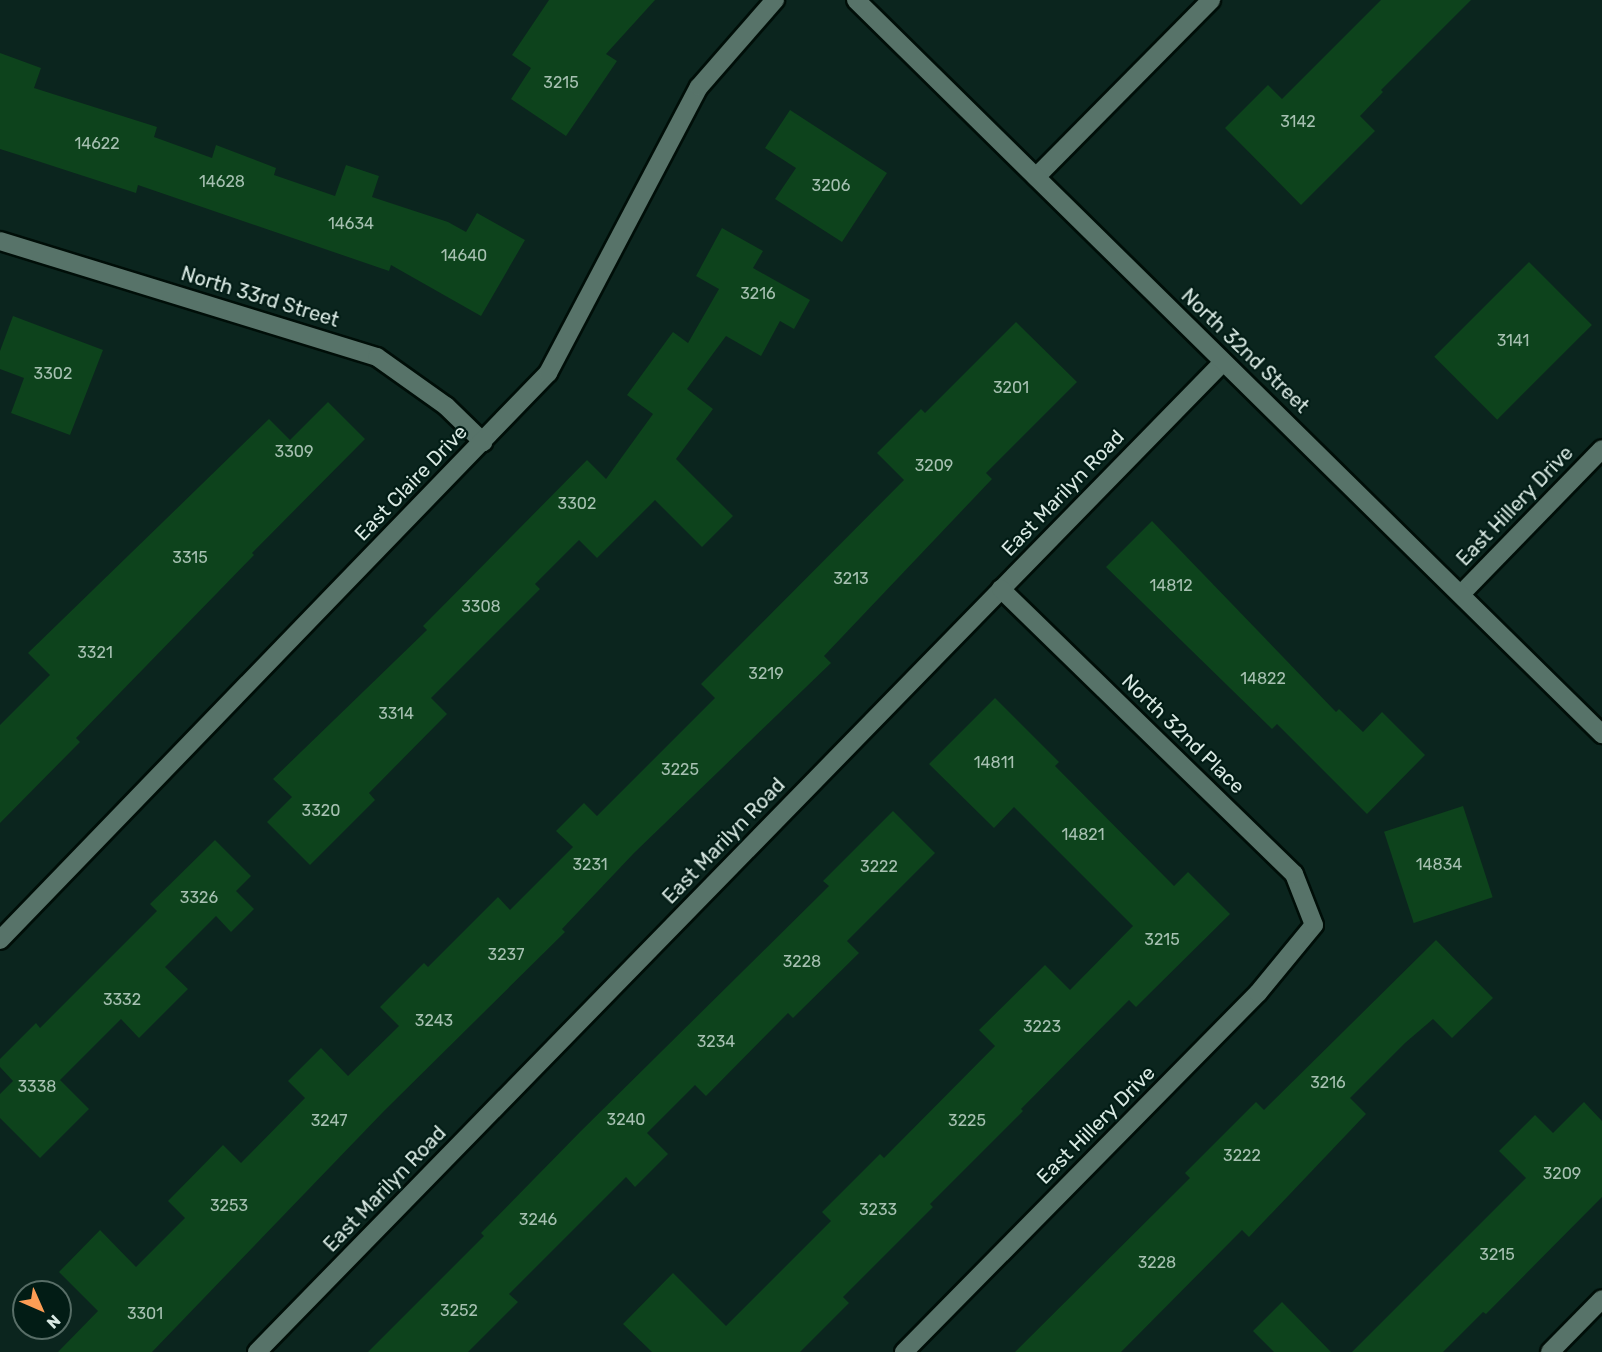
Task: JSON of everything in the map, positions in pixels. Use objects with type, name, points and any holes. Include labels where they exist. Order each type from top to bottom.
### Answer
[{"type":"street","name":"East Claire Drive","points":[[0,940],[548,373],[699,87],[775,0]]},
{"type":"street","name":"North 32nd Street","points":[[856,0],[1602,735]]},
{"type":"street","points":[[1036,177],[1211,0]]},
{"type":"street","name":"North 33rd Street","points":[[0,241],[377,357],[431,393],[483,442]]},
{"type":"street","name":"East Marilyn Road","points":[[257,1352],[1223,362]]},
{"type":"street","name":"East Hillery Drive","points":[[1461,594],[1602,449]]},
{"type":"street","name":"North 32nd Place","points":[[1001,589],[1294,874],[1314,925]]},
{"type":"street","name":"East Hillery Drive","points":[[904,1352],[1258,993],[1314,925]]},
{"type":"street","points":[[1550,1352],[1602,1299]]},
{"type":"building","points":[[549,0],[655,0],[606,54],[617,61],[566,136],[511,99],[531,68],[512,55]]},
{"type":"building","points":[[1381,0],[1471,0],[1381,90],[1383,92],[1360,116],[1375,131],[1301,205],[1225,128],[1268,85],[1282,99]]},
{"type":"building","points":[[0,53],[41,68],[34,88],[157,127],[154,137],[212,158],[216,145],[276,168],[274,175],[335,196],[346,165],[379,176],[372,197],[448,222],[466,232],[477,213],[525,240],[481,316],[391,265],[389,271],[138,185],[136,193],[0,149]]},
{"type":"building","points":[[790,110],[887,173],[842,242],[775,199],[796,168],[765,148]]},
{"type":"building","points":[[722,228],[763,251],[753,268],[810,300],[794,329],[780,321],[761,356],[726,336],[687,389],[713,409],[676,459],[733,516],[702,547],[655,500],[597,558],[579,540],[535,584],[540,589],[431,698],[447,714],[369,793],[375,800],[310,865],[267,822],[292,797],[273,779],[427,630],[423,626],[587,460],[606,479],[653,414],[627,395],[673,332],[688,343],[719,289],[696,276]]},
{"type":"building","points":[[1529,262],[1592,325],[1497,420],[1434,357]]},
{"type":"building","points":[[13,316],[103,350],[70,435],[11,413],[24,378],[0,369],[0,351]]},
{"type":"building","points":[[1016,322],[1077,382],[986,473],[992,479],[824,656],[831,663],[634,853],[562,929],[565,932],[384,1111],[152,1352],[58,1352],[98,1311],[72,1285],[72,1280],[67,1280],[59,1272],[100,1230],[136,1267],[185,1218],[168,1201],[223,1145],[241,1163],[305,1098],[288,1081],[321,1048],[348,1076],[399,1026],[380,1007],[424,963],[428,967],[498,897],[510,910],[573,847],[556,831],[584,803],[597,816],[715,698],[701,684],[904,480],[877,453],[921,409],[925,413]]},
{"type":"building","points":[[328,402],[365,439],[252,553],[254,555],[76,738],[80,742],[0,823],[0,725],[50,675],[28,653],[269,419],[290,440]]},
{"type":"building","points":[[1152,521],[1336,712],[1339,709],[1363,732],[1382,712],[1425,755],[1367,814],[1277,724],[1272,729],[1106,567]]},
{"type":"building","points":[[995,698],[1059,762],[1055,766],[1174,886],[1188,872],[1230,914],[1136,1007],[1129,1000],[1021,1109],[1023,1111],[930,1204],[933,1207],[843,1297],[849,1303],[800,1352],[652,1352],[623,1324],[673,1273],[726,1326],[831,1221],[822,1212],[880,1154],[884,1158],[995,1046],[979,1030],[1045,965],[1070,990],[1133,926],[1014,807],[994,828],[929,764]]},
{"type":"building","points":[[1463,806],[1493,897],[1414,923],[1384,832]]},
{"type":"building","points":[[893,811],[935,853],[847,941],[859,953],[793,1018],[788,1013],[706,1096],[695,1085],[647,1133],[668,1154],[635,1187],[626,1177],[509,1294],[518,1302],[468,1352],[368,1352],[484,1236],[481,1233],[580,1132],[829,886],[823,881]]},
{"type":"building","points":[[215,840],[251,876],[236,891],[254,909],[231,932],[216,916],[165,967],[188,989],[139,1038],[121,1019],[60,1080],[89,1109],[40,1158],[0,1118],[0,1094],[13,1081],[0,1067],[0,1059],[36,1023],[40,1028],[157,911],[150,904]]},
{"type":"building","points":[[1436,940],[1493,998],[1452,1038],[1433,1019],[1405,1043],[1350,1098],[1366,1114],[1249,1237],[1242,1230],[1121,1352],[1015,1352],[1190,1178],[1185,1173],[1256,1102],[1264,1110]]},
{"type":"building","points":[[1584,1102],[1602,1121],[1602,1197],[1486,1314],[1483,1312],[1443,1352],[1352,1352],[1526,1178],[1499,1151],[1535,1115],[1553,1133]]},
{"type":"building","points":[[1282,1302],[1331,1352],[1274,1352],[1253,1331]]}]
